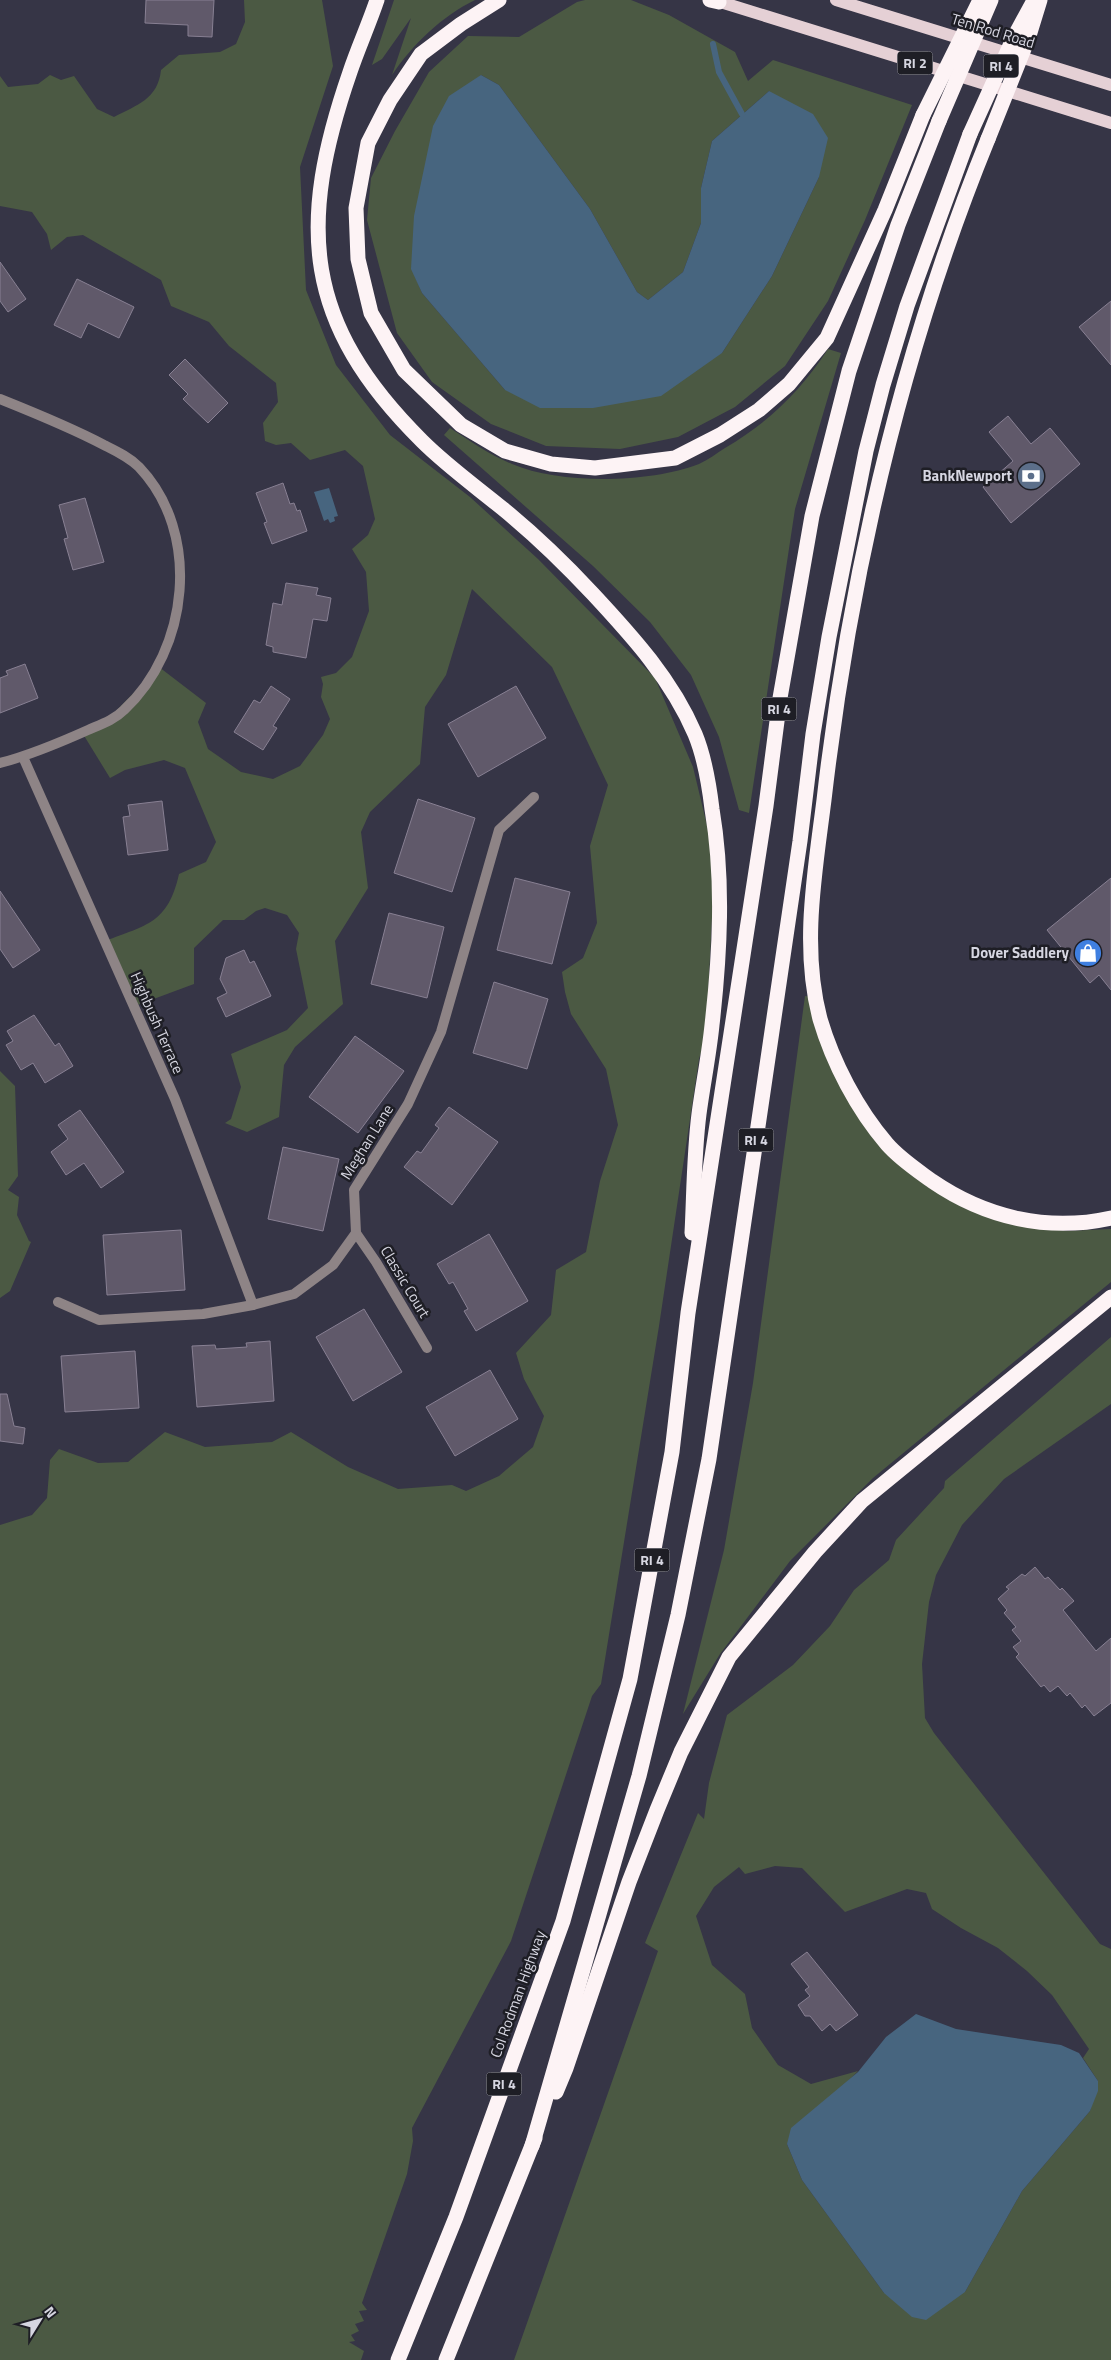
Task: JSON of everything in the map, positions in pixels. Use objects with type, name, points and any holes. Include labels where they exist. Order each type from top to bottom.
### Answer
[{"type":"highway","points":[[377,0],[350,70],[322,171],[318,202],[319,252],[329,308],[341,336],[375,390],[422,442],[506,511],[551,552],[645,651],[683,709],[697,738],[708,779],[718,865],[717,980],[699,1116],[688,1313]]},
{"type":"highway","points":[[499,0],[461,24],[421,54],[390,100],[368,143],[356,208],[358,259],[372,313],[404,370],[461,424],[505,451],[551,464],[594,468],[675,458],[720,435],[759,410],[788,384],[827,338],[885,210],[923,114],[980,0]]},
{"type":"highway","name":"RI 4","points":[[688,1313],[766,806],[780,698],[812,516],[849,371],[898,225],[991,0]]},
{"type":"highway","name":"RI 4","points":[[446,2360],[532,2146],[639,1776],[678,1614],[709,1459],[798,851],[813,734],[829,637],[866,451],[882,385],[907,306],[970,134],[1013,39],[1034,0]]},
{"type":"highway","points":[[1040,0],[1028,39],[950,242],[887,447],[847,631],[833,722],[810,917],[814,985],[820,1019],[835,1060],[861,1109],[888,1146],[913,1168],[948,1191],[1004,1216],[1040,1224],[1086,1224],[1111,1218]]},
{"type":"highway","points":[[532,2146],[566,2068],[629,1882],[680,1752],[729,1658],[815,1552],[862,1501],[1111,1297]]},
{"type":"highway","name":"Col Rodman Highway","points":[[398,2360],[456,2216],[563,1921],[596,1804],[630,1679],[672,1452],[688,1313]]},
{"type":"main road","name":"Ten Rod Road","points":[[836,0],[1111,85]]},
{"type":"main road","name":"RI 2","points":[[714,1],[1111,123]]},
{"type":"street","points":[[0,399],[76,430],[125,456],[138,466],[154,486],[166,511],[175,535],[179,564],[179,601],[175,621],[161,661],[138,695],[124,710],[108,722],[23,757],[0,763]]},
{"type":"street","name":"Highbush Terrace","points":[[23,757],[175,1100],[253,1305]]},
{"type":"street","name":"Meghan Lane","points":[[356,1233],[354,1190],[408,1104],[441,1032],[499,830],[534,797]]},
{"type":"street","points":[[58,1302],[99,1320],[203,1314],[253,1305],[294,1294],[333,1265],[356,1233]]},
{"type":"street","name":"Classic Court","points":[[356,1233],[376,1262],[427,1348]]},
{"type":"green space","points":[[244,0],[322,0],[333,66],[300,167],[306,290],[336,365],[390,435],[470,497],[538,559],[655,678],[693,767],[715,859],[706,1036],[699,1059],[659,1326],[601,1684],[592,1696],[511,1941],[412,2128],[413,2141],[407,2174],[362,2303],[367,2310],[359,2311],[364,2321],[355,2324],[359,2331],[351,2335],[355,2341],[349,2342],[364,2351],[361,2360],[0,2360],[0,1525],[32,1515],[47,1498],[50,1460],[59,1449],[98,1463],[128,1462],[165,1432],[205,1447],[272,1442],[291,1432],[348,1467],[398,1489],[452,1485],[466,1491],[499,1476],[533,1447],[544,1416],[524,1379],[516,1353],[551,1315],[556,1270],[586,1252],[600,1181],[618,1125],[606,1069],[571,1014],[562,972],[583,958],[597,923],[590,846],[608,785],[552,667],[472,589],[446,675],[425,707],[420,764],[370,812],[361,832],[368,888],[335,941],[343,1004],[295,1047],[284,1065],[279,1117],[247,1132],[225,1123],[231,1119],[241,1087],[231,1054],[287,1030],[308,1008],[296,949],[299,933],[287,915],[265,908],[256,911],[244,920],[223,920],[194,948],[194,984],[132,1007],[105,941],[144,926],[162,913],[169,903],[179,874],[206,862],[216,842],[185,768],[164,760],[125,770],[110,778],[83,734],[107,720],[159,667],[206,703],[198,722],[208,749],[241,772],[273,779],[300,766],[323,735],[330,719],[321,697],[323,684],[321,677],[336,673],[352,657],[369,611],[366,572],[352,549],[368,535],[375,519],[363,466],[345,450],[310,460],[291,443],[276,445],[265,441],[263,423],[278,402],[276,383],[229,346],[209,322],[171,306],[161,280],[83,235],[67,237],[51,250],[47,234],[32,212],[0,206],[0,76],[8,87],[38,84],[50,75],[61,80],[74,76],[97,109],[114,117],[145,100],[156,88],[161,70],[179,55],[220,52],[236,44],[245,22]]},
{"type":"green space","points":[[394,0],[475,0],[451,14],[429,32],[418,42],[392,75],[411,18],[382,59],[372,65]]},
{"type":"green space","points":[[585,0],[631,0],[669,15],[735,52],[748,81],[773,60],[912,105],[865,220],[828,301],[785,366],[735,407],[678,437],[620,449],[546,446],[491,424],[432,382],[397,333],[367,220],[371,178],[395,131],[429,72],[468,36],[519,37],[577,2]],"holes":[[[481,75],[499,85],[590,209],[637,292],[648,300],[683,272],[701,223],[701,188],[712,141],[769,91],[819,177],[772,276],[722,353],[505,390],[422,293],[412,269]]]},
{"type":"green space","points":[[828,349],[841,353],[795,509],[749,813],[739,810],[719,737],[691,675],[650,622],[593,566],[444,435],[450,428],[480,448],[512,464],[555,476],[606,479],[631,478],[679,470],[706,461],[770,417],[795,392]]},
{"type":"green space","points":[[805,996],[812,997],[874,1137],[1011,1224],[1067,1231],[1111,1229],[1111,1282],[873,1478],[790,1561],[720,1654],[683,1714],[724,1550],[753,1383]]},
{"type":"green space","points":[[0,1071],[15,1086],[18,1176],[8,1190],[19,1197],[17,1215],[31,1242],[10,1291],[0,1298]]},
{"type":"green space","points":[[1111,1337],[1111,1404],[1004,1479],[962,1525],[936,1575],[929,1602],[922,1664],[925,1718],[934,1733],[1100,1944],[1111,1949],[1111,2360],[514,2360],[658,1951],[645,1943],[698,1813],[704,1819],[709,1783],[727,1715],[793,1665],[830,1626],[854,1590],[889,1560],[896,1540],[944,1488],[945,1481]],"holes":[[[775,1866],[802,1868],[845,1912],[907,1889],[926,1893],[932,1909],[961,1928],[998,1948],[1027,1971],[1052,1995],[1089,2049],[1083,2058],[1098,2081],[1090,2111],[1022,2191],[965,2292],[884,2293],[802,2180],[787,2144],[858,2071],[811,2084],[778,2065],[752,2028],[745,1994],[712,1965],[696,1916],[714,1887],[739,1867],[745,1874]]]},
{"type":"water","points":[[481,75],[499,85],[590,209],[637,292],[648,300],[683,272],[701,223],[701,188],[712,141],[769,91],[813,114],[828,138],[819,177],[772,276],[722,353],[661,396],[593,408],[540,408],[505,390],[422,293],[411,269],[414,216],[433,126],[449,96]]},
{"type":"water","points":[[329,488],[338,516],[334,517],[335,521],[330,523],[328,519],[324,521],[314,492]]},
{"type":"water","points":[[916,2014],[956,2029],[1061,2045],[1079,2053],[1098,2081],[1098,2091],[1090,2111],[1022,2191],[965,2292],[926,2320],[912,2317],[884,2293],[802,2180],[787,2144],[791,2128],[858,2072],[886,2037]]},
{"type":"building","points":[[146,0],[214,0],[212,37],[188,36],[188,25],[145,23]]},
{"type":"building","points":[[0,262],[26,299],[8,312],[0,301]]},
{"type":"building","points":[[77,279],[134,307],[119,338],[88,323],[81,338],[54,325]]},
{"type":"building","points":[[1111,301],[1111,365],[1079,327]]},
{"type":"building","points":[[185,359],[228,403],[208,423],[183,399],[188,394],[169,375]]},
{"type":"building","name":"BankNewport","points":[[1008,416],[1031,444],[1050,428],[1080,464],[1011,523],[983,487],[1013,461],[989,432]]},
{"type":"building","points":[[283,483],[290,504],[294,503],[297,511],[300,510],[307,531],[272,544],[264,523],[267,522],[256,493]]},
{"type":"building","points":[[85,498],[104,562],[73,570],[64,539],[68,538],[59,505]]},
{"type":"building","points":[[286,583],[318,588],[316,595],[331,598],[327,621],[313,619],[306,658],[273,652],[273,647],[266,645],[273,603],[282,605]]},
{"type":"building","points":[[25,664],[38,698],[0,713],[0,678],[8,675],[6,671]]},
{"type":"building","points":[[271,686],[290,699],[273,726],[277,728],[263,750],[234,732],[254,700],[260,703]]},
{"type":"building","points":[[516,686],[546,738],[478,777],[448,724]]},
{"type":"building","points":[[418,799],[475,818],[452,892],[394,873]]},
{"type":"building","points":[[162,801],[168,850],[128,855],[123,817],[130,816],[128,805]]},
{"type":"building","points":[[515,878],[570,892],[552,964],[497,950]]},
{"type":"building","name":"Dover Saddlery","points":[[1111,878],[1111,990],[1099,975],[1090,983],[1047,930]]},
{"type":"building","points":[[0,891],[40,950],[13,968],[0,949]]},
{"type":"building","points":[[389,913],[444,927],[427,998],[371,984]]},
{"type":"building","points":[[244,950],[250,963],[254,961],[271,996],[226,1017],[217,998],[227,993],[220,979],[226,958]]},
{"type":"building","points":[[494,982],[548,999],[527,1069],[473,1053]]},
{"type":"building","points":[[34,1015],[55,1046],[59,1043],[73,1066],[45,1083],[33,1063],[21,1070],[6,1045],[13,1041],[7,1031]]},
{"type":"building","points":[[355,1036],[404,1071],[358,1133],[309,1097]]},
{"type":"building","points":[[449,1107],[498,1142],[452,1205],[404,1167],[417,1151],[421,1153],[439,1128],[435,1125]]},
{"type":"building","points":[[80,1110],[124,1172],[101,1188],[84,1163],[66,1175],[51,1152],[68,1139],[58,1125]]},
{"type":"building","points":[[283,1147],[339,1159],[323,1231],[268,1219]]},
{"type":"building","points":[[181,1230],[185,1290],[107,1295],[103,1235]]},
{"type":"building","points":[[489,1234],[528,1301],[476,1331],[464,1311],[468,1309],[453,1282],[449,1284],[437,1264]]},
{"type":"building","points":[[364,1309],[402,1372],[353,1401],[316,1337]]},
{"type":"building","points":[[270,1341],[274,1401],[197,1407],[192,1346],[215,1345],[216,1349],[247,1347],[246,1343]]},
{"type":"building","points":[[135,1351],[139,1408],[65,1412],[61,1356]]},
{"type":"building","points":[[490,1370],[518,1419],[455,1456],[426,1407]]},
{"type":"building","points":[[0,1394],[7,1394],[14,1426],[25,1428],[23,1444],[0,1441]]},
{"type":"building","points":[[1035,1567],[1045,1579],[1048,1577],[1074,1601],[1063,1610],[1096,1651],[1111,1638],[1111,1703],[1094,1716],[1085,1705],[1082,1708],[1070,1693],[1067,1696],[1058,1686],[1050,1692],[1044,1685],[1041,1687],[1016,1657],[1019,1654],[1013,1647],[1021,1641],[1012,1630],[1016,1627],[1004,1613],[1007,1610],[998,1599],[1009,1589],[1006,1587],[1022,1574],[1025,1576]]},
{"type":"building","points":[[807,1952],[858,2015],[836,2031],[830,2024],[822,2031],[810,2016],[805,2016],[798,2005],[810,1996],[805,1990],[809,1987],[791,1964]]},
{"type":"waterway","points":[[713,44],[719,72],[742,114]]},
{"type":"place","name":"BankNewport","points":[[1031,476]]},
{"type":"place","name":"Dover Saddlery","points":[[1088,953]]}]
